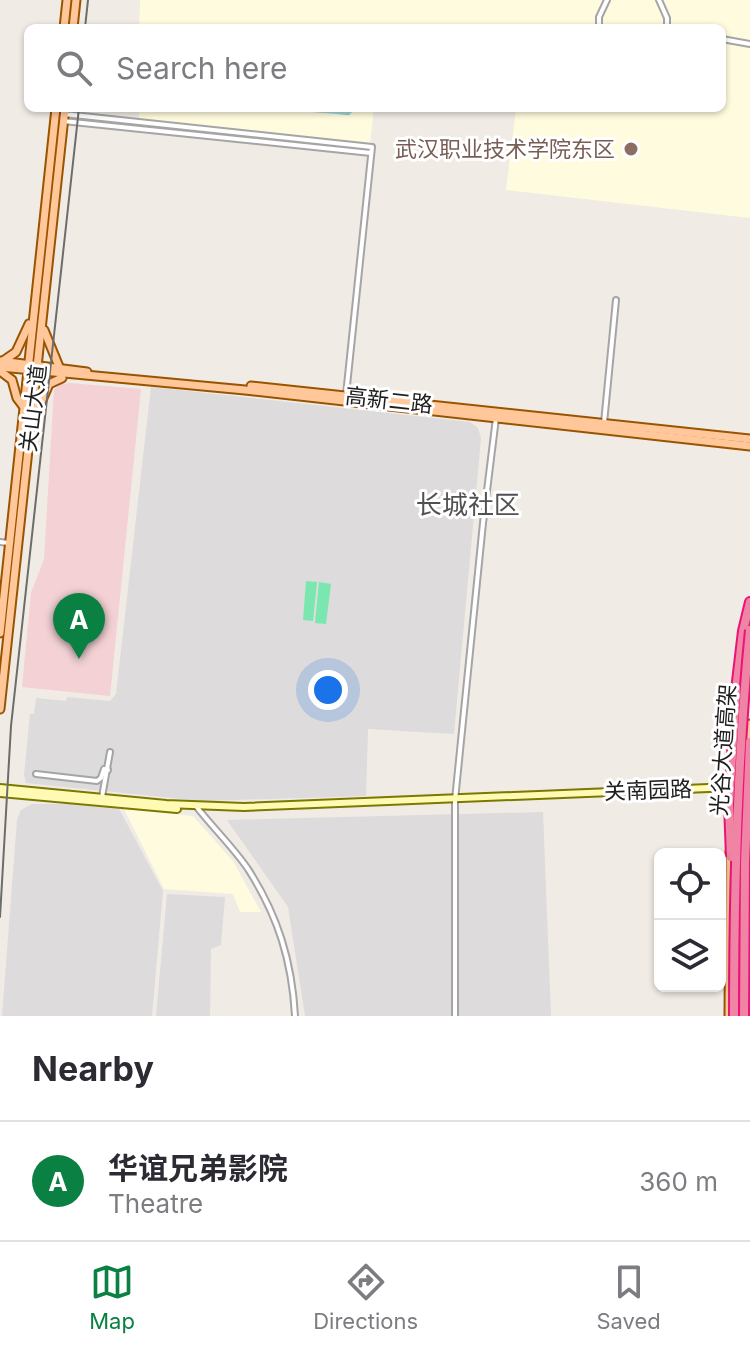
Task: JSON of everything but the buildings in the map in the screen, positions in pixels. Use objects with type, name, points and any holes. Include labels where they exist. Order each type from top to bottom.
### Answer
[{"type":"highway","points":[[734,878],[728,840],[729,804],[736,690],[750,601]]},
{"type":"highway","name":"光谷大道高架","points":[[731,1016],[738,782],[750,630]]},
{"type":"highway","name":"光谷大道高架","points":[[744,1016],[750,742]]},
{"type":"highway","points":[[744,917],[750,886]]},
{"type":"main road","points":[[64,24],[67,0]]},
{"type":"main road","points":[[73,24],[76,0]]},
{"type":"main road","name":"关山大道","points":[[0,633],[4,542],[23,406],[56,112]]},
{"type":"main road","name":"关山大道","points":[[0,709],[64,114]]},
{"type":"main road","points":[[0,365],[16,352],[33,314]]},
{"type":"main road","points":[[43,325],[60,369]]},
{"type":"main road","points":[[0,365],[37,369]]},
{"type":"main road","points":[[0,365],[12,380],[17,398],[23,406]]},
{"type":"main road","name":"高新二路","points":[[37,369],[74,376],[346,398]]},
{"type":"main road","name":"高新二路","points":[[37,369],[497,414],[750,446]]},
{"type":"main road","points":[[32,423],[49,384],[74,376]]},
{"type":"main road","name":"高新二路","points":[[497,414],[750,439]]},
{"type":"main road","points":[[731,1016],[731,789],[750,601]]},
{"type":"main road","points":[[744,1016],[750,724]]},
{"type":"main road","name":"关南园路","points":[[0,790],[197,808],[262,809],[747,789]]},
{"type":"street","points":[[599,24],[607,0]]},
{"type":"street","points":[[659,0],[667,24]]},
{"type":"street","points":[[726,40],[750,44]]},
{"type":"street","points":[[64,114],[371,150],[346,398]]},
{"type":"street","points":[[604,423],[616,300]]},
{"type":"street","points":[[455,1016],[456,799],[497,414]]},
{"type":"street","points":[[102,800],[110,752]]},
{"type":"street","points":[[36,774],[97,781],[104,769],[108,770]]},
{"type":"street","points":[[197,808],[247,867],[276,919],[293,986],[295,1016]]},
{"type":"shaded area","name":"武汉职业技术学院东区","points":[[140,0],[750,0],[750,218],[506,190],[516,112],[726,112],[726,24],[139,24]]},
{"type":"shaded area","name":"武汉职业技术学院东区","points":[[139,112],[374,112],[370,145],[139,119]]},
{"type":"shaded area","points":[[60,384],[141,389],[110,696],[22,687],[31,593],[44,559],[54,390]]},
{"type":"shaded area","points":[[151,387],[470,422],[478,428],[481,438],[454,734],[368,729],[366,796],[201,801],[26,783],[24,775],[30,714],[34,714],[36,698],[110,701],[116,694]]},
{"type":"shaded area","points":[[32,804],[119,809],[163,891],[152,1016],[2,1016],[17,820],[21,810]]},
{"type":"shaded area","points":[[124,809],[193,816],[233,861],[261,912],[240,912],[233,894],[164,889]]},
{"type":"shaded area","points":[[543,812],[551,1016],[305,1016],[288,907],[227,820]]},
{"type":"shaded area","points":[[167,894],[225,897],[221,945],[211,949],[210,1016],[156,1016]]},
{"type":"green space","points":[[306,581],[317,582],[313,621],[303,620]]},
{"type":"green space","points":[[319,582],[331,584],[326,624],[315,623]]},
{"type":"water","points":[[312,112],[352,112],[349,115]]},
{"type":"tram line","points":[[85,24],[88,0]]},
{"type":"tram line","points":[[0,917],[11,726],[79,112]]},
{"type":"place","name":"武汉职业技术学院东区","points":[[631,149]]},
{"type":"place","name":"华谊兄弟影院","points":[[79,659]]},
{"type":"district","name":"长城社区","points":[[468,504]]}]
